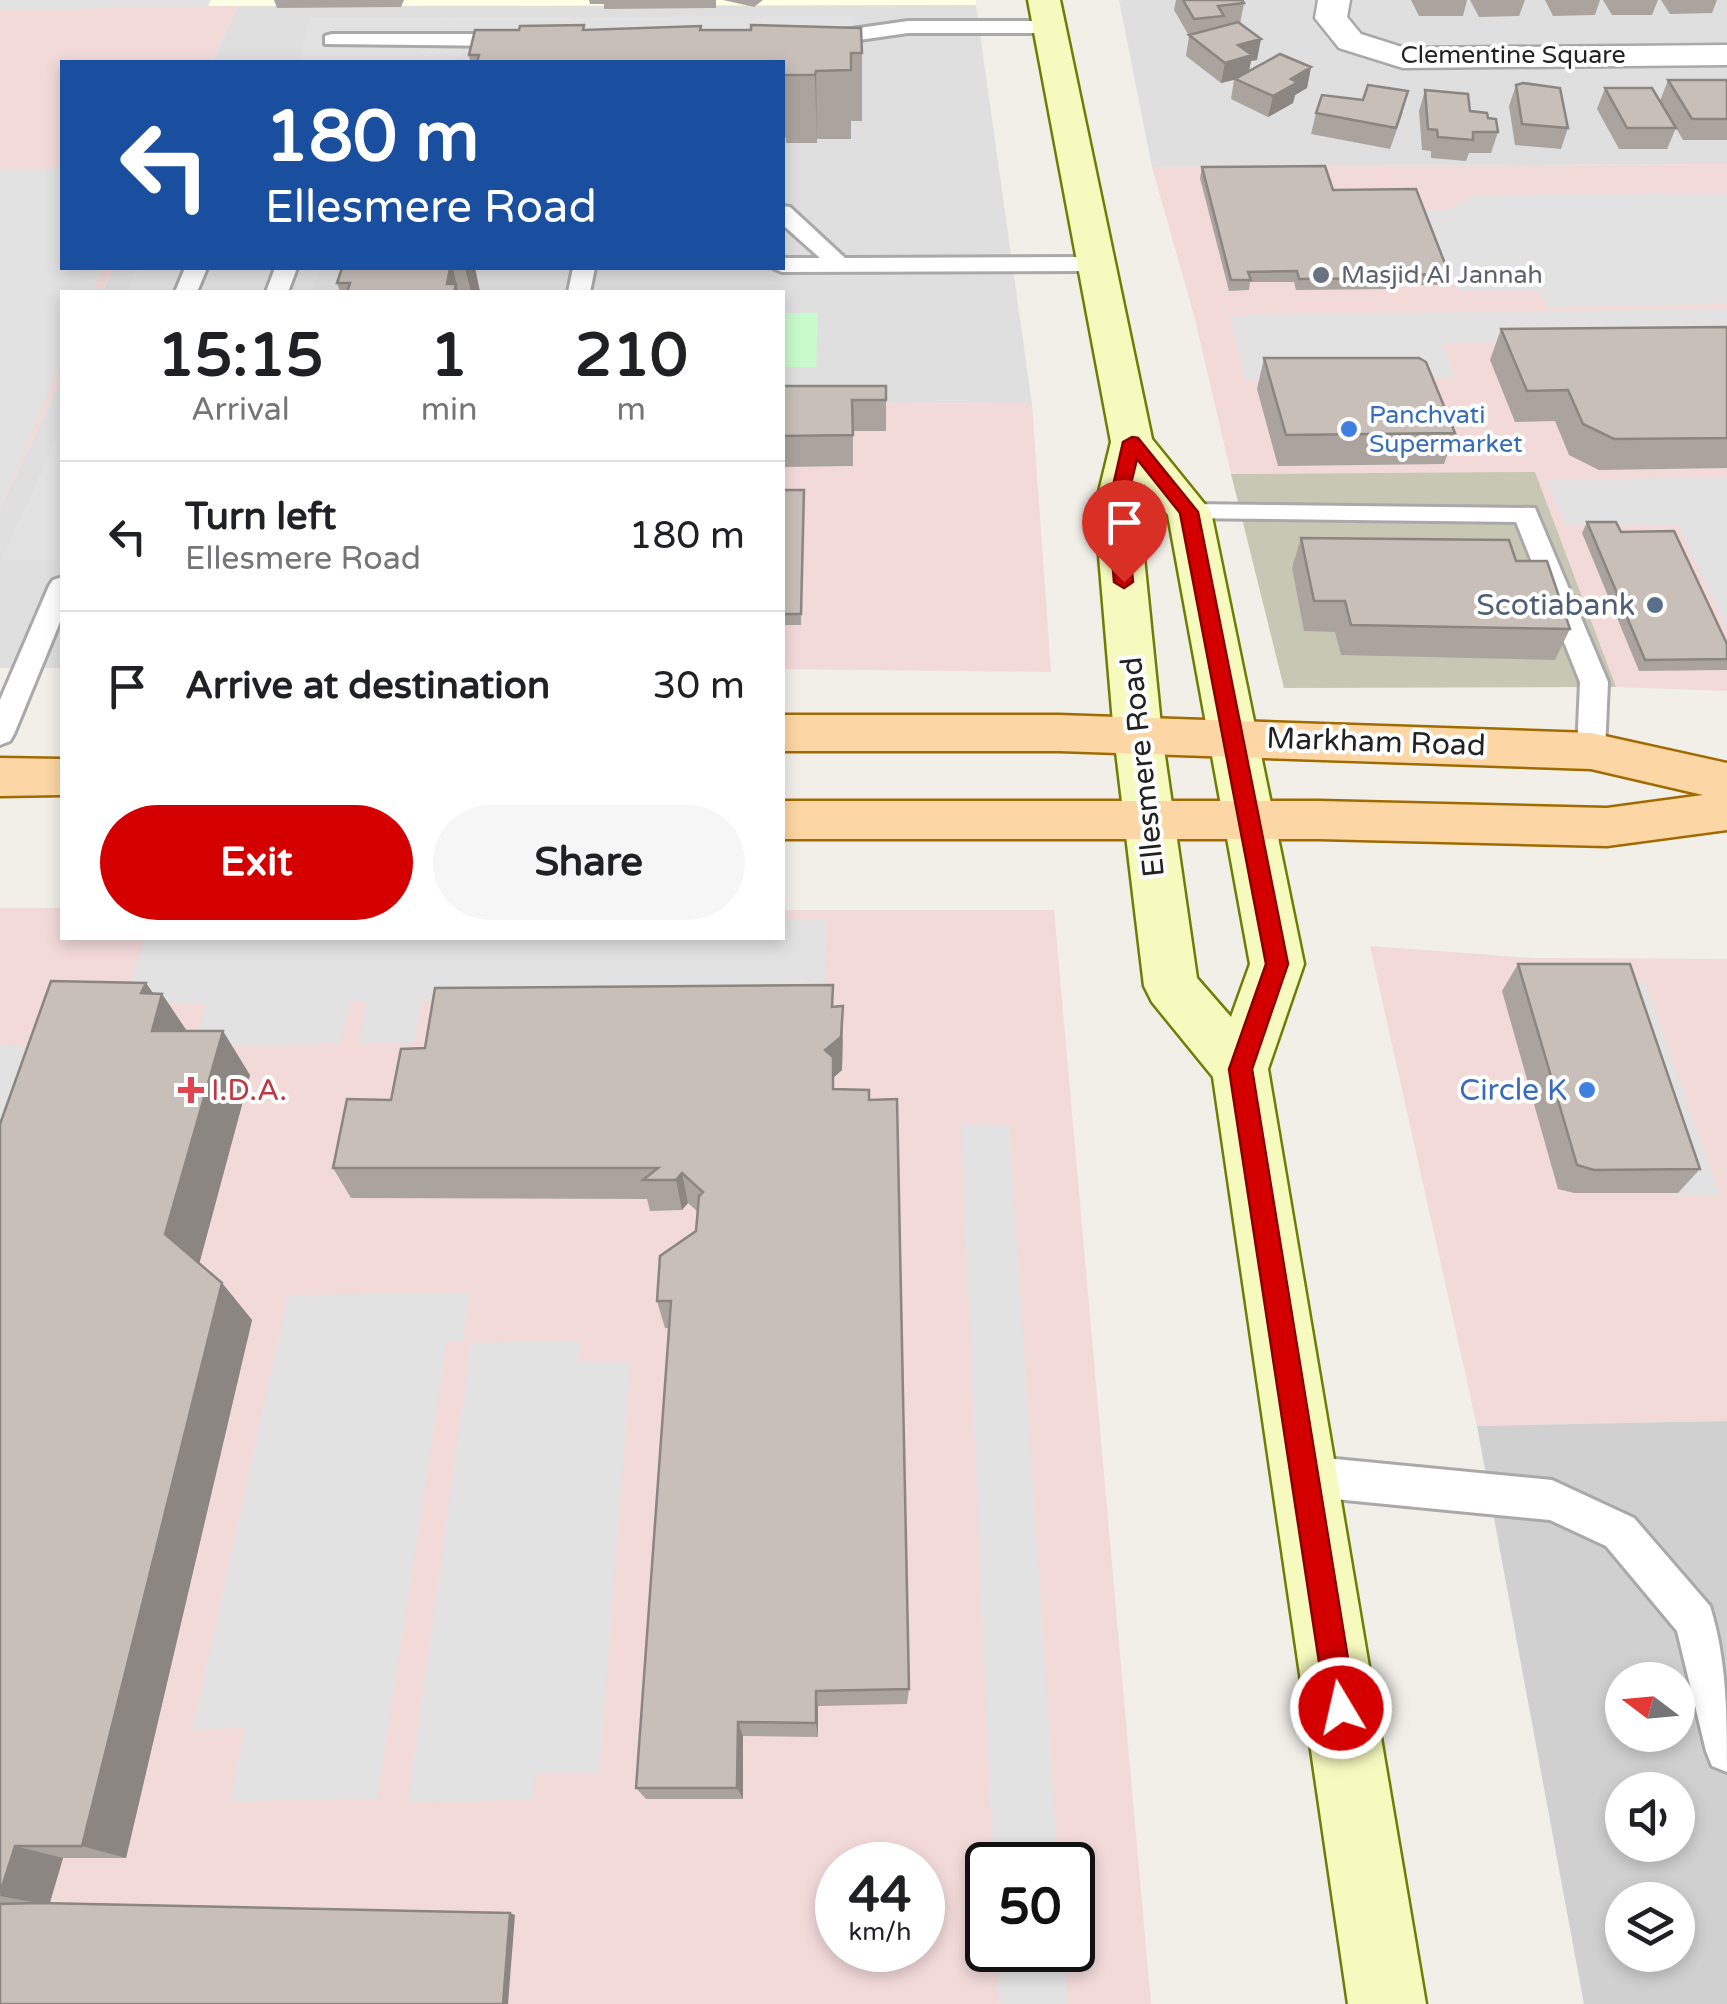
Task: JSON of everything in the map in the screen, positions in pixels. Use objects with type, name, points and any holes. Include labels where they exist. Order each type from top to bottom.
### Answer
[{"type":"main road","name":"Ellesmere Road","points":[[1047,14],[1132,442],[1116,508],[1138,735],[1171,986],[1240,1069]]},
{"type":"main road","name":"Ellesmere Road","points":[[1132,442],[1189,512],[1277,964],[1240,1069],[1388,2004]]},
{"type":"main road","name":"Markham Road","points":[[785,733],[1231,737],[1591,751],[1727,782]]},
{"type":"main road","points":[[0,777],[60,776]]},
{"type":"main road","points":[[785,820],[1148,819],[1606,828],[1727,811]]},
{"type":"street","name":"Clementine Square","points":[[1334,0],[1332,18],[1350,41],[1403,58],[1727,54]]},
{"type":"lane","points":[[797,40],[1047,14]]},
{"type":"lane","points":[[332,40],[530,40]]},
{"type":"lane","points":[[429,60],[434,40]]},
{"type":"lane","points":[[785,215],[840,265]]},
{"type":"lane","points":[[785,265],[1097,264]]},
{"type":"lane","points":[[1189,512],[1526,514],[1594,682],[1591,751]]},
{"type":"lane","points":[[0,734],[60,591]]},
{"type":"lane","points":[[1304,1476],[1552,1500],[1620,1532],[1695,1621],[1727,1751]]},
{"type":"shaded area","points":[[0,0],[976,0],[976,5],[0,6]]},
{"type":"shaded area","points":[[0,0],[211,0],[208,7],[0,10]]},
{"type":"shaded area","points":[[1119,0],[1727,0],[1727,164],[1152,167]]},
{"type":"shaded area","points":[[976,5],[1032,404],[785,402],[785,290],[103,290],[113,270],[785,270],[785,60],[212,60],[238,6]]},
{"type":"shaded area","points":[[0,6],[238,6],[212,60],[60,60],[60,270],[113,270],[103,290],[60,290],[60,381],[0,509]]},
{"type":"shaded area","points":[[852,16],[857,62],[479,60],[481,54],[465,52],[456,60],[299,60],[310,18]]},
{"type":"shaded area","points":[[60,164],[60,270],[101,270],[93,290],[60,290],[60,366],[0,508],[0,169],[53,169]]},
{"type":"shaded area","points":[[1727,164],[1727,691],[1616,687],[1535,473],[1231,474],[1195,319],[1152,167]]},
{"type":"shaded area","points":[[1727,194],[1727,304],[1547,307],[1538,291],[1459,291],[1418,211],[1448,210],[1476,195]]},
{"type":"shaded area","points":[[137,270],[319,270],[312,290],[127,290]]},
{"type":"shaded area","points":[[1727,309],[1727,339],[1442,343],[1455,377],[1245,379],[1229,315]]},
{"type":"shaded area","points":[[60,381],[60,668],[0,668],[0,509]]},
{"type":"shaded area","points":[[785,402],[1032,404],[1051,672],[785,669]]},
{"type":"shaded area","points":[[60,432],[60,560],[1,560]]},
{"type":"shaded area","points":[[1535,472],[1616,687],[1284,688],[1231,474]]},
{"type":"shaded area","points":[[1727,477],[1727,629],[1678,525],[1566,526],[1546,480]]},
{"type":"shaded area","points":[[0,908],[60,908],[60,940],[785,940],[785,910],[1054,910],[1151,2004],[0,2004]]},
{"type":"shaded area","points":[[826,919],[825,998],[422,1001],[414,1043],[358,1044],[367,1001],[351,1001],[340,1044],[194,1046],[206,1004],[124,1004],[144,940],[785,940],[785,920]]},
{"type":"shaded area","points":[[1370,946],[1534,958],[1727,959],[1727,1421],[1477,1426]]},
{"type":"shaded area","points":[[1600,981],[1645,981],[1720,1196],[1673,1196]]},
{"type":"shaded area","points":[[0,1046],[51,1047],[0,1202]]},
{"type":"shaded area","points":[[961,1124],[1009,1125],[1056,1842],[992,1842]]},
{"type":"shaded area","points":[[470,1293],[463,1341],[447,1342],[377,1800],[230,1801],[245,1728],[193,1729],[288,1295]]},
{"type":"shaded area","points":[[580,1341],[578,1361],[631,1361],[599,1773],[535,1774],[533,1800],[408,1802],[471,1343]]},
{"type":"shaded area","points":[[1727,1421],[1727,2004],[1584,2004],[1477,1426]]},
{"type":"shaded area","points":[[997,1972],[1066,1972],[1068,2004],[999,2004]]},
{"type":"green space","points":[[785,313],[818,313],[816,367],[785,367]]},
{"type":"building","points":[[1183,0],[1244,3],[1218,6],[1224,16],[1194,19]]},
{"type":"building","points":[[1238,22],[1261,39],[1238,45],[1252,55],[1225,63],[1189,35]]},
{"type":"building","points":[[584,25],[583,30],[701,26],[700,30],[751,30],[751,25],[861,28],[862,53],[851,53],[851,70],[816,71],[815,75],[785,75],[785,60],[478,60],[479,55],[469,55],[475,30],[519,30],[520,26]]},
{"type":"building","points":[[1280,54],[1311,67],[1291,79],[1298,82],[1273,96],[1235,79]]},
{"type":"building","points":[[1668,80],[1727,80],[1727,119],[1692,119]]},
{"type":"building","points":[[1368,85],[1408,91],[1396,128],[1316,113],[1322,95],[1363,100]]},
{"type":"building","points":[[1516,85],[1560,88],[1568,128],[1522,124]]},
{"type":"building","points":[[1605,88],[1652,88],[1676,128],[1627,128]]},
{"type":"building","points":[[1425,90],[1468,94],[1470,111],[1487,113],[1488,118],[1496,119],[1498,132],[1473,132],[1473,140],[1438,137],[1437,130],[1428,129]]},
{"type":"building","points":[[1325,166],[1333,190],[1416,189],[1449,274],[1299,279],[1297,271],[1248,272],[1251,280],[1231,280],[1202,167]]},
{"type":"building","points":[[341,270],[450,270],[447,284],[456,284],[454,290],[348,290],[350,283],[337,283]]},
{"type":"building","points":[[1727,327],[1727,438],[1614,439],[1583,424],[1568,390],[1527,391],[1501,329]]},
{"type":"building","points":[[1264,358],[1419,358],[1426,362],[1455,433],[1286,435]]},
{"type":"building","points":[[785,386],[886,386],[886,400],[852,400],[853,435],[785,436]]},
{"type":"building","points":[[785,490],[804,490],[801,614],[785,614]]},
{"type":"building","name":"Scotiabank","points":[[1587,522],[1616,522],[1621,532],[1674,531],[1727,644],[1727,659],[1645,660]]},
{"type":"building","points":[[1301,538],[1509,540],[1516,561],[1547,561],[1570,629],[1351,625],[1345,601],[1314,601]]},
{"type":"building","name":"Circle K","points":[[1518,964],[1630,964],[1700,1169],[1594,1170],[1577,1165]]},
{"type":"building","points":[[51,981],[146,983],[141,993],[162,994],[152,1031],[223,1031],[165,1234],[222,1283],[82,1846],[15,1846],[0,1893],[0,1124]]},
{"type":"building","points":[[833,985],[832,1007],[843,1006],[841,1037],[825,1050],[833,1057],[833,1089],[869,1090],[869,1100],[897,1099],[909,1689],[816,1691],[816,1723],[738,1722],[737,1788],[636,1788],[671,1301],[657,1301],[660,1256],[696,1231],[699,1196],[703,1192],[682,1173],[676,1180],[643,1180],[658,1168],[333,1168],[347,1099],[391,1100],[401,1049],[425,1048],[435,988]]},
{"type":"building","points":[[0,1904],[510,1913],[503,2004],[0,2004]]},
{"type":"place","name":"Masjid Al Jannah","points":[[1321,275]]},
{"type":"place","name":"Panchvati Supermarket","points":[[1349,429]]},
{"type":"place","name":"Scotiabank","points":[[1655,605]]},
{"type":"place","name":"I.D.A.","points":[[191,1090]]},
{"type":"place","name":"Circle K","points":[[1587,1090]]},
{"type":"route","points":[[1124,582],[1116,508],[1132,442],[1189,512],[1277,964],[1240,1069],[1341,1708]]}]
